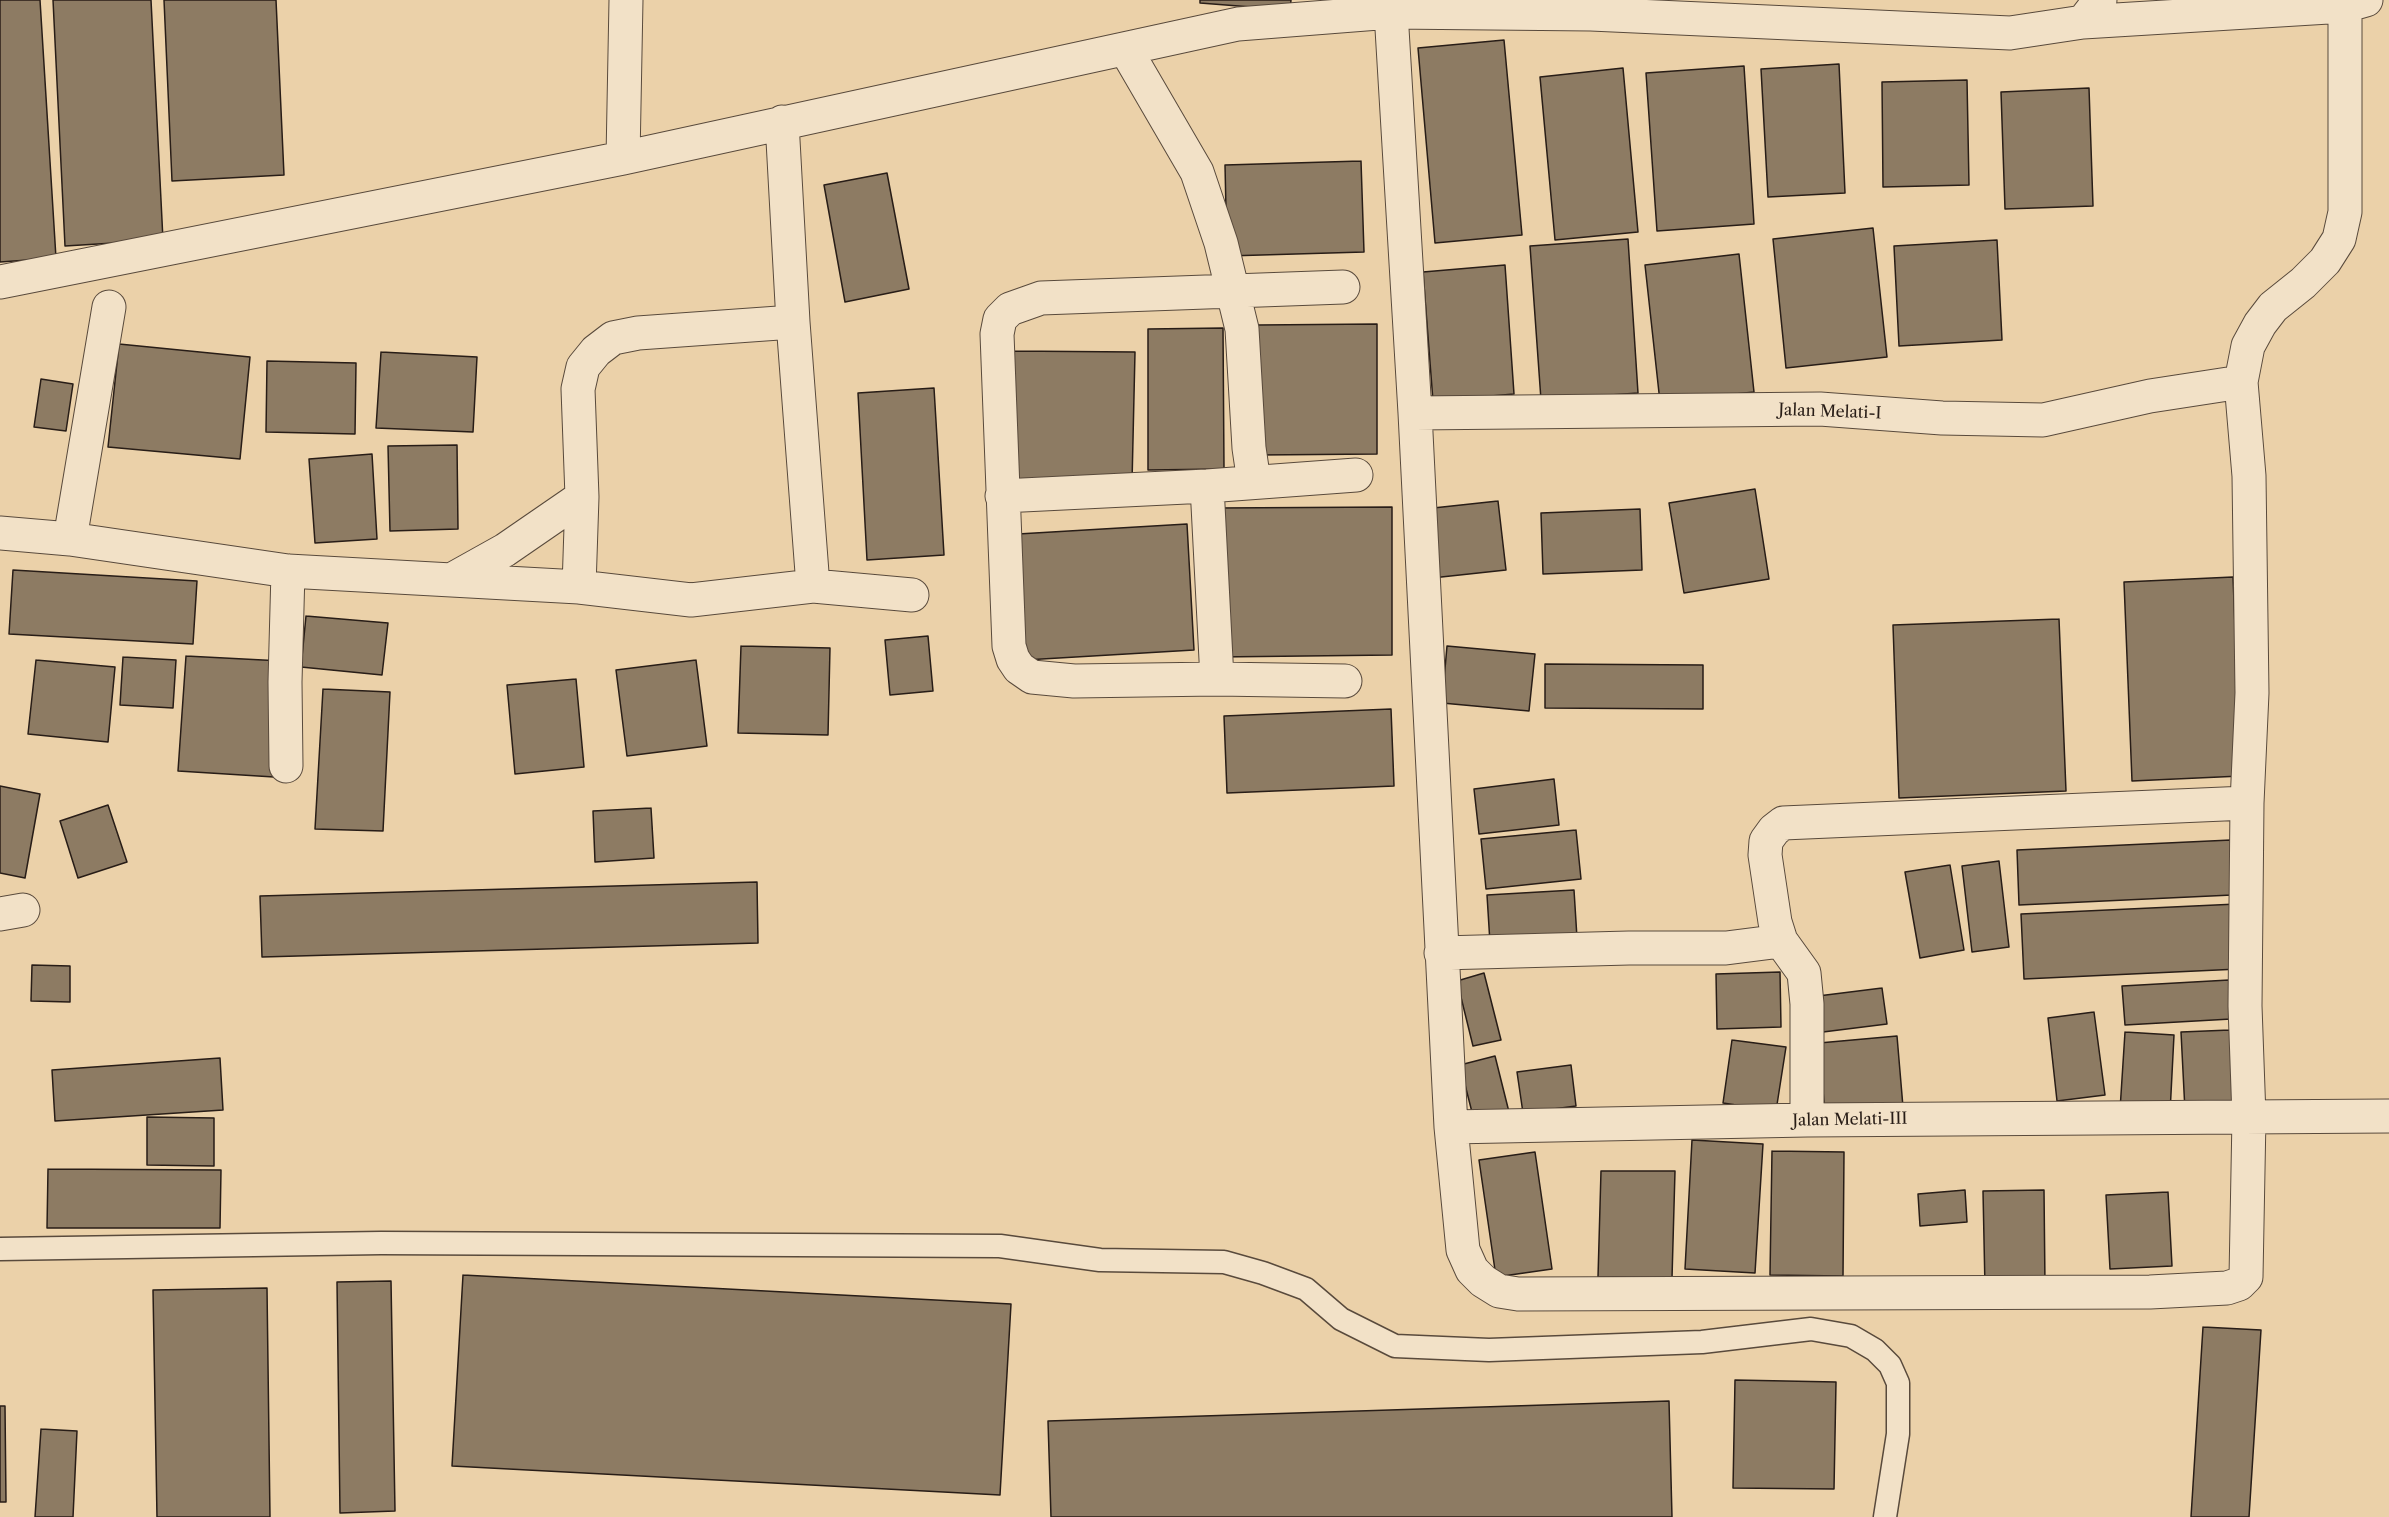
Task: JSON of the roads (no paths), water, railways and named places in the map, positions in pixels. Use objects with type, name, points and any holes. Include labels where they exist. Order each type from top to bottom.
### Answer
[{"type":"street","points":[[623,158],[626,0]]},
{"type":"street","points":[[0,282],[623,158],[1238,24],[1392,6],[1592,7],[2010,33],[2091,11],[2356,3],[2345,212],[2339,239],[2325,261],[2303,283],[2273,306],[2260,324],[2248,346],[2241,382],[2249,476],[2252,693],[2247,803],[2245,1006],[2249,1117],[2246,1277],[2239,1284],[2227,1288],[2150,1292],[1518,1294],[1499,1291],[1483,1281],[1473,1270],[1463,1250],[1450,1127],[1415,413],[1392,6]]},
{"type":"street","points":[[1126,50],[1197,172],[1221,243],[1242,329],[1249,448],[1254,482]]},
{"type":"street","points":[[782,122],[793,322],[813,586]]},
{"type":"street","points":[[1343,287],[1234,293],[1041,298],[1010,309],[1000,319],[996,334],[1009,646],[1018,668],[1032,676],[1074,681],[1217,679],[1345,681]]},
{"type":"street","points":[[70,539],[109,307]]},
{"type":"street","points":[[579,587],[582,497],[578,389],[583,367],[596,351],[613,338],[638,333],[793,322]]},
{"type":"street","name":"Jalan Melati-I","points":[[1415,413],[1820,409],[1942,418],[2043,420],[2150,396],[2241,382]]},
{"type":"street","points":[[1002,496],[1207,486],[1356,475]]},
{"type":"street","points":[[1207,486],[1217,679]]},
{"type":"street","points":[[453,579],[505,550],[582,497]]},
{"type":"street","points":[[0,533],[70,539],[288,571],[579,587],[691,600],[813,586],[912,596]]},
{"type":"street","points":[[286,766],[285,682],[288,571]]},
{"type":"street","points":[[1807,1120],[1807,1004],[1804,973],[1781,941],[1764,855],[1766,841],[1783,823],[2247,803]]},
{"type":"street","points":[[1441,953],[1726,948],[1781,941]]},
{"type":"street","name":"Jalan Melati-III","points":[[1450,1127],[1807,1120],[2389,1116]]},
{"type":"lane","points":[[0,1249],[381,1243],[1000,1246],[1100,1260],[1224,1262],[1306,1289],[1341,1319],[1395,1346],[1489,1350],[1702,1342],[1811,1329],[1851,1336],[1875,1350],[1890,1365],[1898,1383],[1898,1434],[1885,1517]]}]
